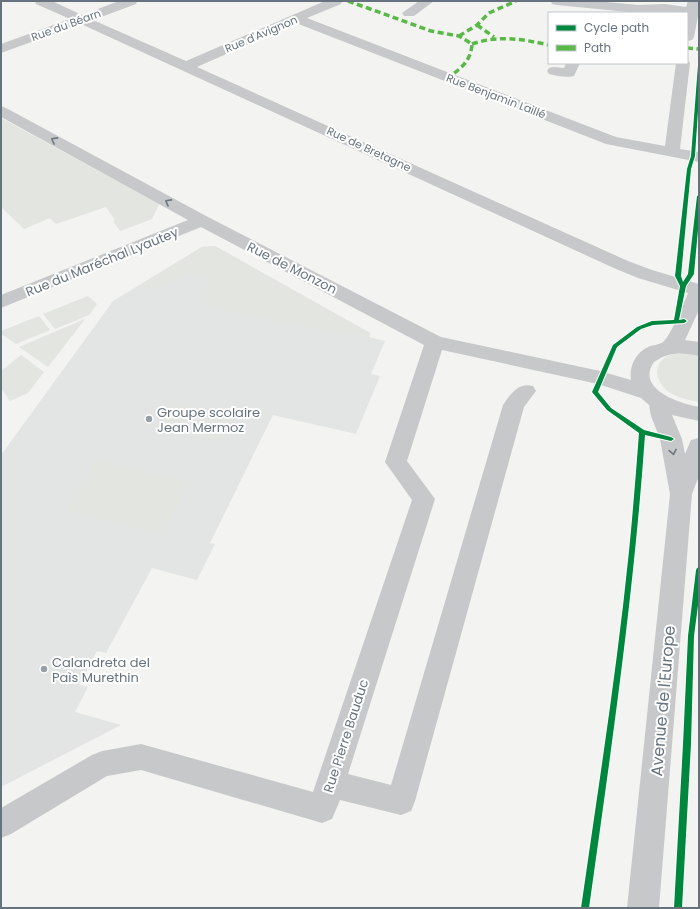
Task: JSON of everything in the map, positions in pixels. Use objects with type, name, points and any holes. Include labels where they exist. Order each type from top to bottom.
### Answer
[{"type":"street","name":"Rue de Bretagne","points":[[42,1],[622,265],[645,274],[699,290]]},
{"type":"street","name":"Rue du Béarn","points":[[1,49],[131,1]]},
{"type":"street","name":"Rue d'Avignon","points":[[187,66],[336,1]]},
{"type":"street","points":[[409,13],[428,1]]},
{"type":"street","points":[[557,1],[581,9],[598,3],[638,9],[695,8],[688,33]]},
{"type":"street","name":"Rue Benjamin Laillé","points":[[297,19],[612,141],[699,157]]},
{"type":"street","points":[[554,71],[569,73],[573,64]]},
{"type":"street","points":[[672,152],[683,64]]},
{"type":"street","name":"Rue de Monzon","points":[[1,111],[202,221],[435,342],[600,378],[654,397],[672,408],[686,413],[699,414]]},
{"type":"street","name":"Rue du Maréchal Lyautey","points":[[1,302],[202,221]]},
{"type":"street","points":[[669,348],[677,336],[699,290]]},
{"type":"street","name":"Rue Pierre Bauduc","points":[[1,824],[102,764],[141,757],[322,809],[424,499],[396,462],[435,342]]},
{"type":"street","points":[[640,374],[642,364],[648,357],[657,351],[669,348],[687,347],[699,349]]},
{"type":"street","name":"Rue de Monzon","points":[[600,378],[640,374]]},
{"type":"street","name":"Avenue de l'Europe","points":[[640,374],[642,383],[654,397],[671,439],[681,494]]},
{"type":"street","points":[[331,784],[401,801],[514,405],[526,391]]},
{"type":"street","name":"Avenue de l'Europe","points":[[643,908],[681,494],[699,446]]},
{"type":"shaded area","points":[[1,118],[159,204],[152,219],[120,231],[113,221],[115,220],[106,207],[56,224],[50,218],[24,229],[1,207]]},
{"type":"shaded area","name":"Groupe scolaire Jean Mermoz","points":[[215,246],[370,333],[369,337],[385,341],[371,374],[380,376],[356,434],[273,415],[210,543],[215,544],[197,580],[152,568],[106,653],[97,651],[79,685],[88,687],[75,712],[121,725],[1,787],[1,455],[113,301],[202,247]]},
{"type":"shaded area","points":[[215,246],[370,333],[369,337],[353,334],[352,336],[203,306],[207,300],[199,298],[213,278],[188,273],[159,290],[138,286],[202,247]]},
{"type":"shaded area","points":[[88,296],[97,304],[89,315],[55,329],[43,314]]},
{"type":"shaded area","points":[[39,316],[50,330],[16,344],[1,334],[1,331]]},
{"type":"shaded area","points":[[85,319],[48,367],[19,347]]},
{"type":"shaded area","points":[[679,353],[699,355],[699,402],[672,394],[661,384],[658,379],[657,369],[663,359]]},
{"type":"shaded area","points":[[21,355],[44,372],[28,393],[10,401],[1,388],[1,371]]},
{"type":"shaded area","points":[[173,402],[235,416],[221,442],[157,427]]},
{"type":"shaded area","points":[[97,461],[190,483],[162,535],[65,511]]},
{"type":"marked path","points":[[348,1],[431,31],[459,36],[472,44],[472,50],[468,60],[462,67],[449,77]]},
{"type":"marked path","points":[[459,36],[477,25],[489,13],[516,1]]},
{"type":"marked path","points":[[477,25],[494,37]]},
{"type":"marked path","points":[[472,44],[491,39],[510,38],[548,45]]},
{"type":"marked path","points":[[688,48],[699,49]]},
{"type":"cycle path","points":[[683,286],[678,276],[689,169],[693,156],[699,66]]},
{"type":"cycle path","points":[[676,321],[683,286],[691,274],[699,196]]},
{"type":"cycle path","points":[[642,432],[609,409],[595,392],[615,346],[639,328],[652,323],[684,321]]},
{"type":"cycle path","points":[[585,908],[626,611],[638,492],[642,432],[671,439]]},
{"type":"cycle path","points":[[678,908],[691,636],[699,570]]},
{"type":"place","name":"Groupe scolaire Jean Mermoz","points":[[149,419]]},
{"type":"place","name":"Calandreta del Paìs Murethin","points":[[44,669]]}]
